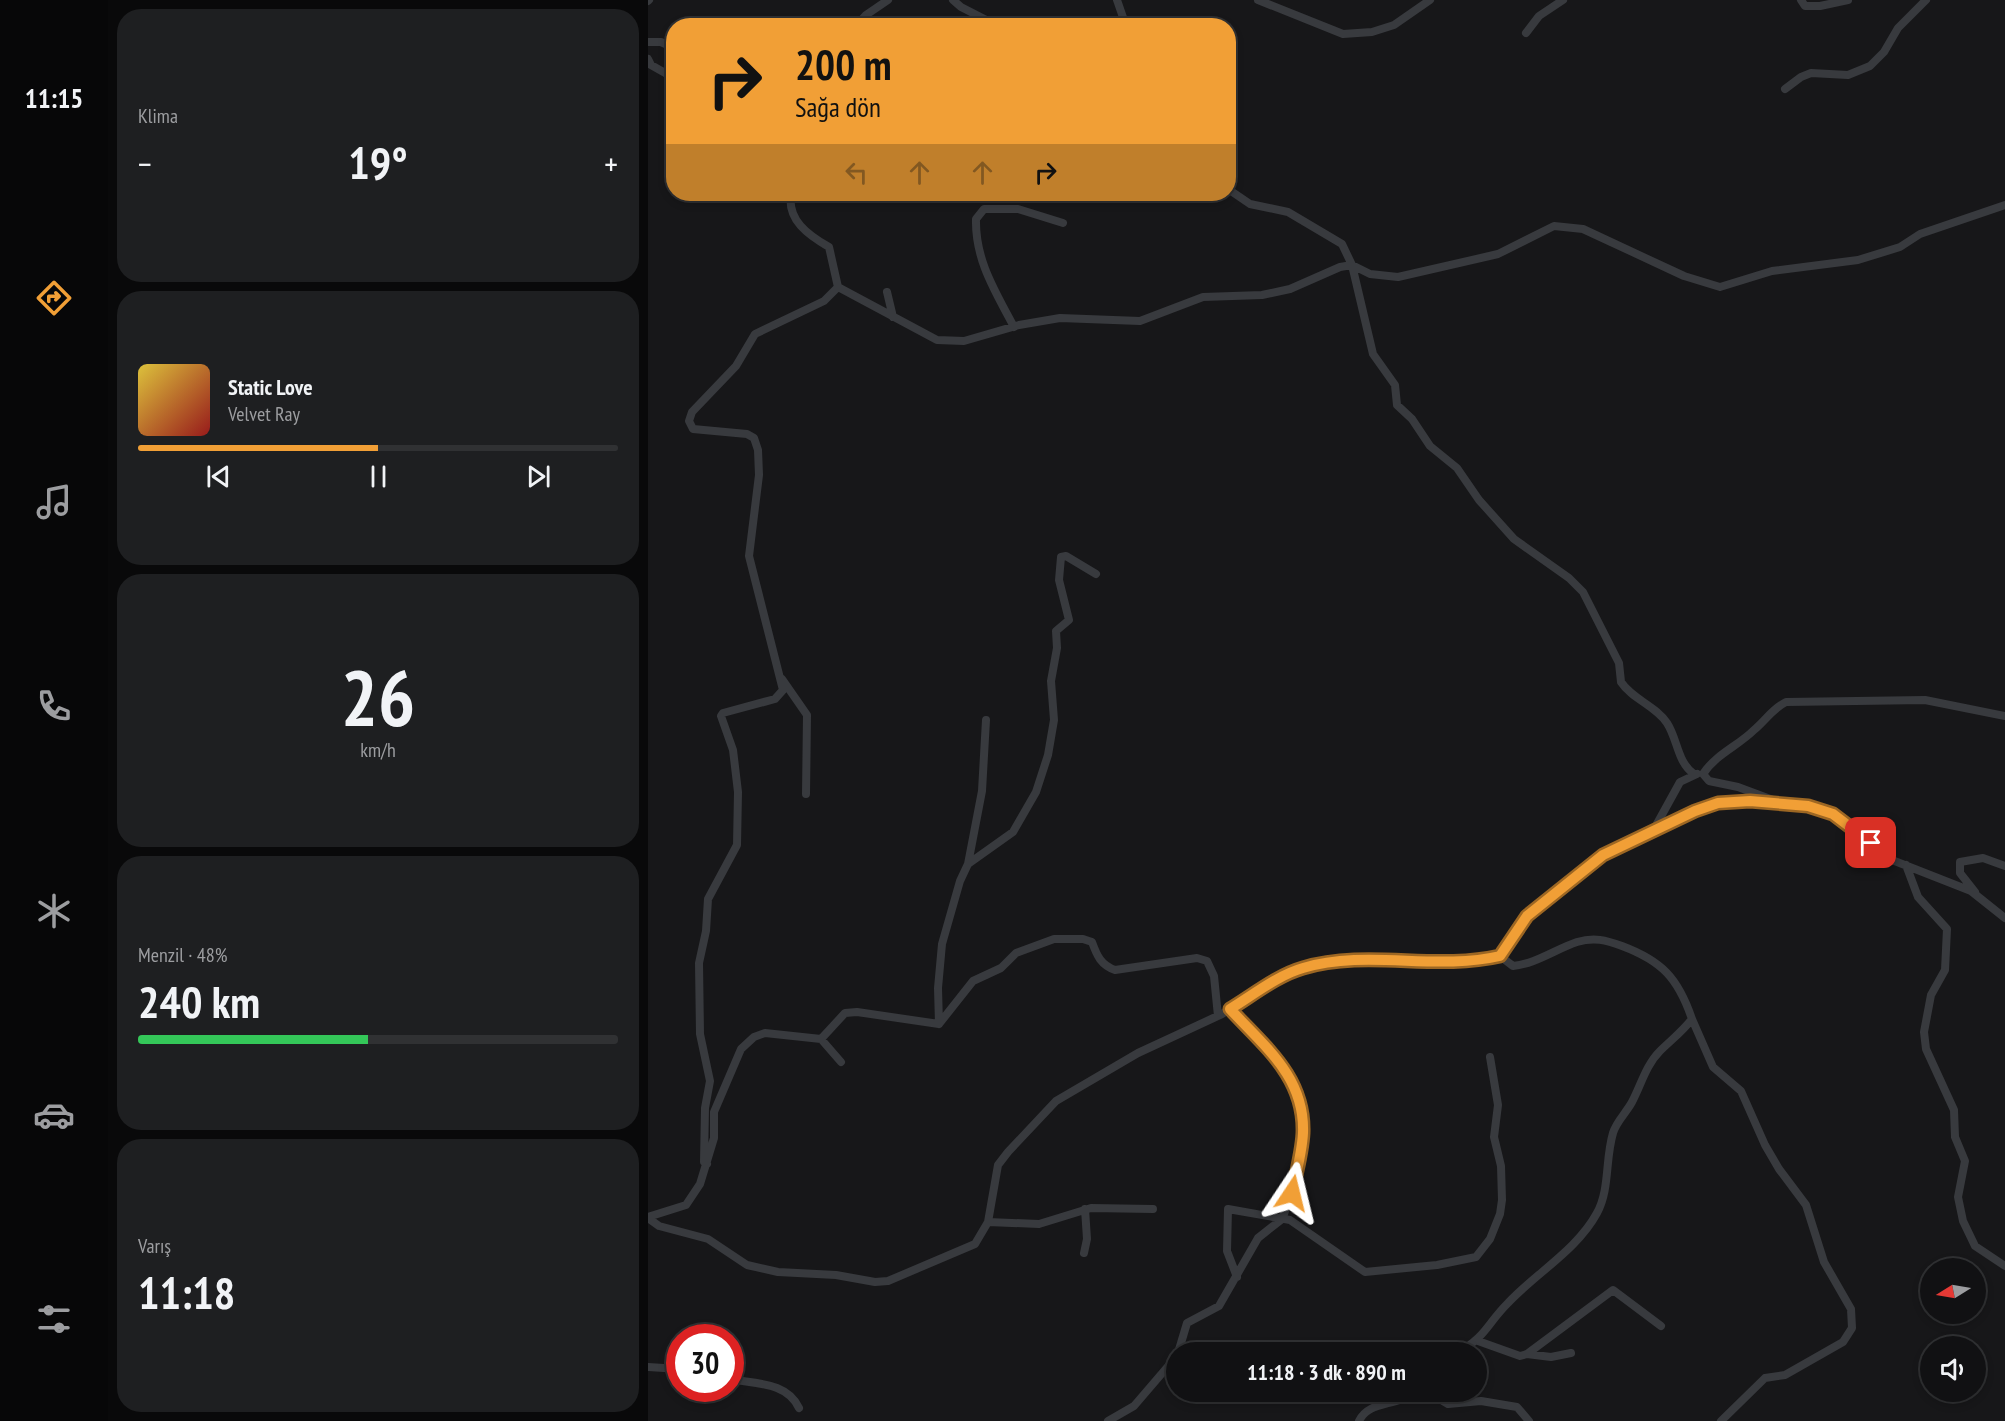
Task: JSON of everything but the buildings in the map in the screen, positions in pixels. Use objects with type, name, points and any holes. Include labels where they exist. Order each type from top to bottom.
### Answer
[{"type":"street","points":[[863,18],[888,0]]},
{"type":"street","points":[[953,0],[982,18]]},
{"type":"street","points":[[1117,0],[1123,18]]},
{"type":"street","points":[[1258,0],[1342,34],[1372,32],[1394,25],[1430,0]]},
{"type":"street","points":[[1526,33],[1539,16],[1563,0]]},
{"type":"street","points":[[1801,0],[1805,6],[1820,6],[1848,0]]},
{"type":"street","points":[[1785,89],[1801,76],[1810,74],[1848,75],[1870,66],[1884,52],[1898,28],[1926,0]]},
{"type":"street","points":[[648,42],[666,44]]},
{"type":"street","points":[[648,59],[659,71],[666,74]]},
{"type":"street","points":[[1236,194],[1251,204],[1288,212],[1342,244],[1352,265],[1373,354],[1395,385],[1397,405],[1412,419],[1430,446],[1457,468],[1479,500],[1514,539],[1569,578],[1583,592],[1619,663],[1621,682],[1667,723],[1687,769],[1709,781],[1738,787],[1781,804]]},
{"type":"street","points":[[789,201],[793,218],[812,237],[829,247],[838,287],[937,340],[964,341],[1014,327],[1060,318],[1140,321],[1203,297],[1262,295],[1290,289],[1340,267],[1352,265],[1370,274],[1398,277],[1498,254],[1554,226],[1582,229],[1684,276],[1720,287],[1772,271],[1858,260],[1900,247],[1920,234],[2005,205]]},
{"type":"street","points":[[1014,327],[984,271],[976,246],[976,219],[984,209],[1018,209],[1063,223]]},
{"type":"street","points":[[707,1164],[704,1162],[705,1108],[710,1081],[700,1034],[699,963],[706,931],[708,899],[737,845],[738,838],[738,792],[733,750],[721,716],[723,713],[775,699],[783,694],[749,556],[758,501],[758,450],[754,438],[747,434],[693,429],[689,421],[692,412],[736,366],[755,334],[824,301],[838,287]]},
{"type":"street","points":[[886,292],[893,317]]},
{"type":"street","points":[[968,864],[1013,832],[1036,792],[1048,756],[1054,720],[1051,681],[1057,648],[1056,631],[1069,620],[1059,580],[1061,557],[1066,556],[1095,574]]},
{"type":"street","points":[[780,676],[807,715],[806,794]]},
{"type":"street","points":[[1653,831],[1680,782],[1698,774],[1754,731],[1774,708],[1786,702],[1925,700],[2005,716]]},
{"type":"street","points":[[939,1024],[938,988],[942,944],[960,881],[968,864],[982,791],[986,720]]},
{"type":"street","points":[[648,1217],[659,1226],[708,1239],[747,1265],[778,1272],[837,1275],[875,1282],[888,1281],[975,1244],[988,1222],[998,1165],[1048,1108],[1077,1087],[1138,1053],[1218,1016],[1301,968],[1336,961],[1472,963],[1500,956],[1527,916],[1603,855],[1718,803],[1750,801],[1808,806],[1833,814],[1892,860],[1971,891],[2005,918]]},
{"type":"street","points":[[1979,897],[1960,873],[1958,867],[1960,862],[1983,858],[2005,866]]},
{"type":"street","points":[[1906,865],[1918,897],[1947,929],[1945,970],[1930,995],[1924,1032],[1926,1049],[1954,1110],[1955,1137],[1965,1161],[1959,1197],[1963,1221],[1975,1246],[2005,1266]]},
{"type":"street","points":[[1500,956],[1513,966],[1523,965],[1580,941],[1600,938],[1648,956],[1665,970],[1686,1001],[1713,1067],[1741,1090],[1779,1169],[1806,1205],[1824,1262],[1851,1309],[1853,1321],[1849,1335],[1843,1342],[1794,1371],[1765,1378],[1721,1421]]},
{"type":"street","points":[[939,1024],[973,981],[1001,968],[1016,953],[1054,939],[1083,939],[1092,942],[1097,956],[1105,967],[1115,970],[1197,958],[1207,961],[1214,976],[1218,1016]]},
{"type":"street","points":[[1181,1342],[1187,1323],[1220,1306],[1258,1238],[1282,1219],[1292,1193],[1303,1135],[1302,1112],[1289,1074],[1230,1009]]},
{"type":"street","points":[[821,1039],[845,1013],[851,1012],[939,1024]]},
{"type":"street","points":[[1661,1326],[1613,1290],[1527,1354],[1520,1356],[1478,1341],[1507,1304],[1564,1253],[1595,1216],[1605,1197],[1606,1159],[1614,1130],[1631,1103],[1648,1067],[1660,1051],[1678,1037],[1692,1019]]},
{"type":"street","points":[[648,1217],[686,1205],[700,1184],[714,1138],[714,1112],[741,1049],[754,1037],[765,1033],[821,1039],[841,1062]]},
{"type":"street","points":[[1237,1277],[1227,1251],[1228,1209],[1290,1220],[1365,1272],[1437,1265],[1476,1257],[1490,1239],[1500,1214],[1502,1200],[1501,1166],[1494,1137],[1498,1105],[1490,1057]]},
{"type":"street","points":[[988,1222],[1039,1224],[1085,1209],[1153,1209]]},
{"type":"street","points":[[1084,1253],[1087,1239],[1085,1209]]},
{"type":"street","points":[[1527,1354],[1551,1357],[1571,1353]]},
{"type":"street","points":[[648,1367],[666,1368]]},
{"type":"street","points":[[1108,1421],[1134,1406],[1166,1369]]},
{"type":"street","points":[[744,1381],[783,1388],[794,1397],[798,1408]]},
{"type":"street","points":[[1359,1421],[1367,1410],[1394,1402]]},
{"type":"street","points":[[1445,1402],[1448,1404],[1470,1402]]},
{"type":"street","points":[[1487,1402],[1517,1407],[1529,1421]]},
{"type":"route","points":[[1292,1193],[1303,1135],[1302,1112],[1289,1074],[1230,1009],[1301,968],[1336,961],[1472,963],[1500,956],[1527,916],[1603,855],[1695,811],[1718,803],[1750,801],[1808,806],[1833,814],[1871,843]]}]
